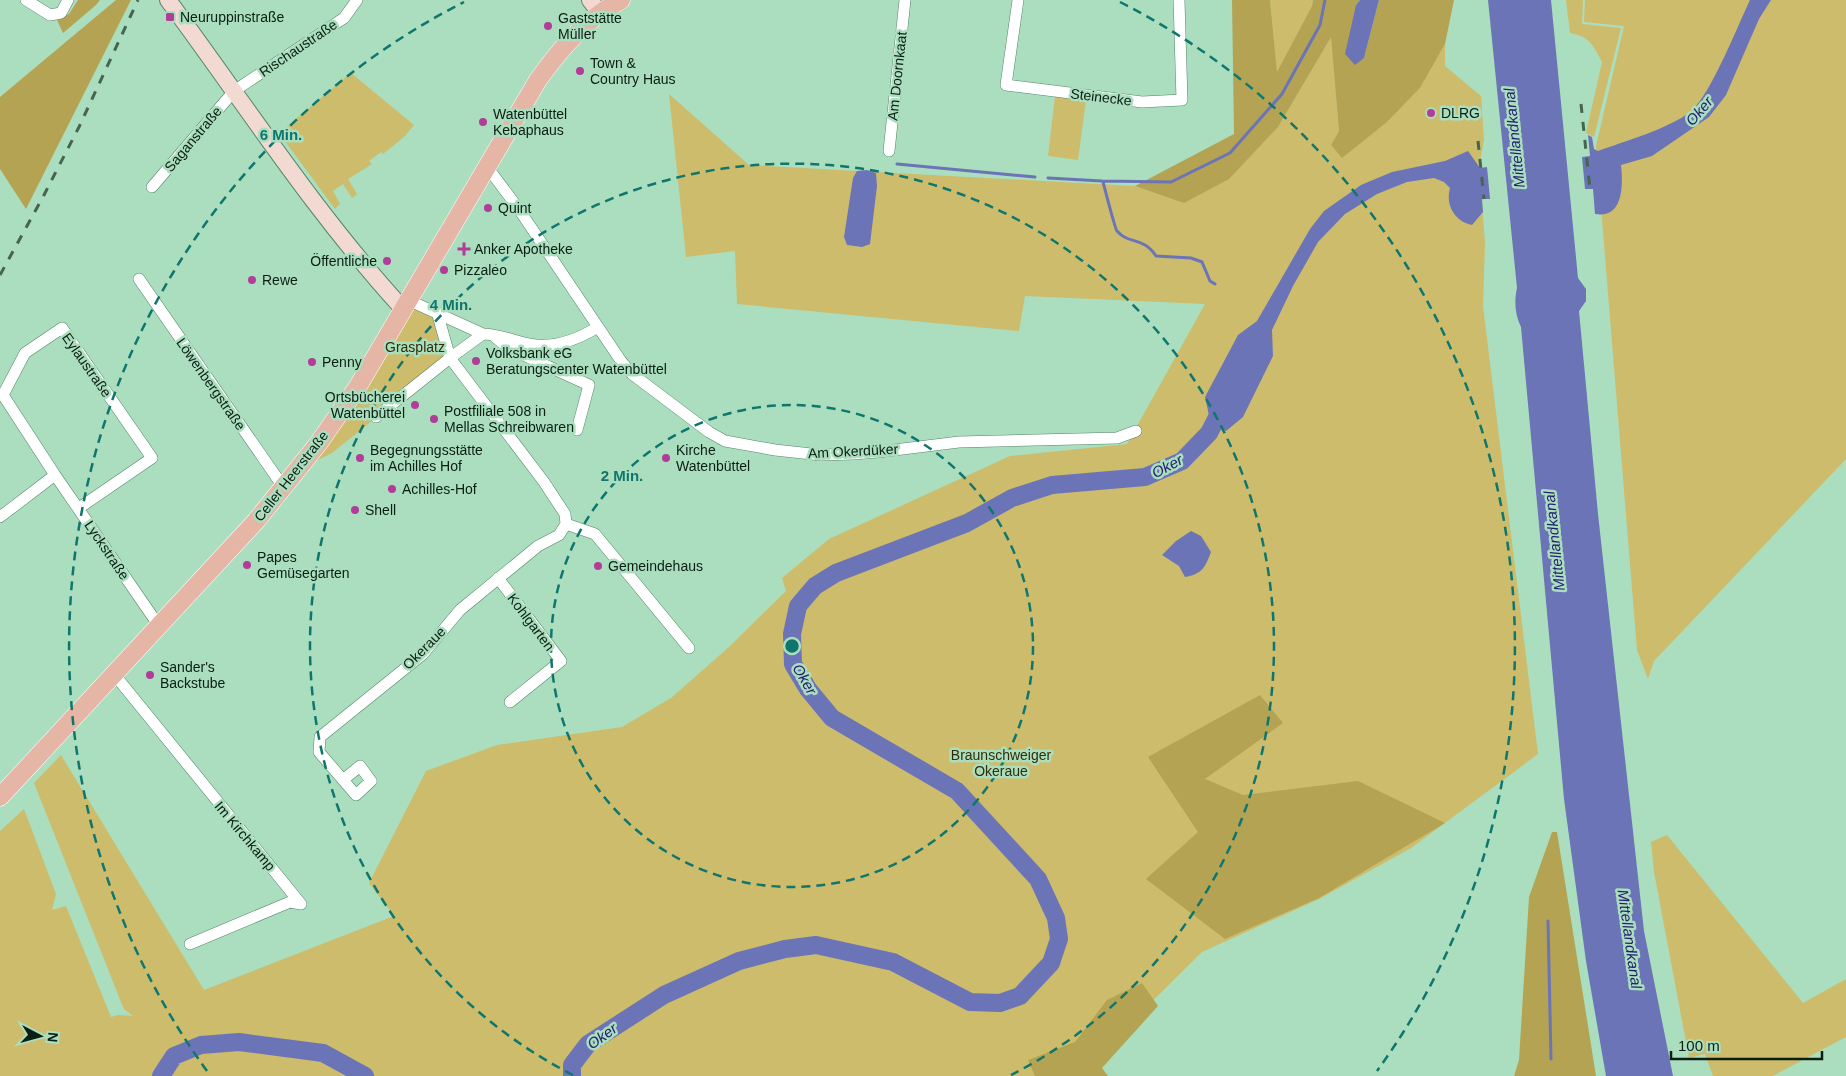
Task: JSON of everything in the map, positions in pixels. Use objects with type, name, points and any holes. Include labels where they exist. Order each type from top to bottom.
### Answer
[{"type":"main road","points":[[168,0],[303,187],[362,265],[406,305]]},
{"type":"main road","name":"Celler Heerstraße","points":[[0,797],[256,521],[284,488],[347,402],[488,168],[538,80],[574,35],[607,3]]},
{"type":"street","points":[[26,0],[50,15],[61,13],[68,0]]},
{"type":"street","name":"Rischaustraße","points":[[234,91],[344,18],[357,0]]},
{"type":"street","name":"Am Doornkaat","points":[[889,152],[905,0]]},
{"type":"street","name":"Steinecke","points":[[1018,0],[1006,85],[1142,102],[1182,100],[1179,0]]},
{"type":"street","name":"Saganstraße","points":[[152,187],[234,91]]},
{"type":"street","name":"Am Okerdüker","points":[[488,168],[518,208],[621,361],[632,374],[709,432],[725,441],[775,450],[821,455],[878,452],[959,442],[1118,438],[1136,431]]},
{"type":"street","name":"Löwenbergstraße","points":[[138,279],[284,488]]},
{"type":"street","points":[[406,305],[436,312],[488,334],[536,345],[553,344],[584,336],[598,326]]},
{"type":"street","points":[[436,312],[450,358],[544,482],[565,514],[566,524],[595,534],[689,648]]},
{"type":"street","name":"Eylaustraße","points":[[55,475],[3,395],[25,353],[62,328],[152,458],[79,508]]},
{"type":"street","points":[[376,417],[450,358],[488,334]]},
{"type":"street","points":[[488,334],[508,348],[588,385],[577,430]]},
{"type":"street","points":[[0,517],[55,475]]},
{"type":"street","name":"Lyckstraße","points":[[55,475],[159,626]]},
{"type":"street","name":"Okeraue","points":[[343,780],[319,752],[320,737],[423,654],[460,610],[538,546],[559,535],[566,524]]},
{"type":"street","name":"Kohlgarten","points":[[498,578],[561,661],[510,702]]},
{"type":"street","name":"Im Kirchkamp","points":[[114,674],[301,904],[290,902],[190,944]]},
{"type":"green space","points":[[1270,0],[1313,0],[1312,6],[1277,73]]},
{"type":"green space","points":[[1566,0],[1583,0],[1582,24],[1621,28],[1594,137],[1586,133],[1602,62],[1586,39],[1577,34],[1570,33]]},
{"type":"green space","points":[[1585,0],[1846,0],[1846,459],[1654,661],[1648,679],[1637,650],[1596,146],[1624,26],[1584,22]]},
{"type":"green space","name":"Braunschweiger Okeraue","points":[[1331,36],[1339,131],[1331,145],[1342,157],[1387,122],[1420,88],[1445,44],[1445,66],[1481,96],[1484,140],[1479,166],[1485,243],[1483,306],[1538,754],[1411,848],[1319,899],[1202,952],[1091,1062],[1036,1076],[0,1076],[0,831],[24,809],[56,894],[52,910],[66,906],[111,1017],[118,1015],[133,1016],[124,1009],[121,1002],[34,783],[61,755],[204,990],[394,916],[369,883],[426,771],[497,745],[622,727],[671,698],[729,647],[786,591],[782,578],[829,539],[1010,456],[1127,444],[1205,304],[1025,296],[1019,331],[737,304],[735,251],[686,257],[669,94],[749,165],[1135,186],[1184,202],[1278,127]]},
{"type":"green space","points":[[351,73],[414,125],[404,137],[383,154],[381,152],[369,161],[372,164],[348,179],[357,194],[352,198],[343,184],[333,191],[340,204],[335,209],[279,133]]},
{"type":"green space","points":[[1055,96],[1086,100],[1078,160],[1048,156]]},
{"type":"green space","name":"Grasplatz","points":[[408,300],[437,312],[450,358],[332,453],[298,470]]},
{"type":"green space","points":[[1667,835],[1803,1003],[1846,979],[1846,1037],[1773,1076],[1713,1076],[1705,1054],[1689,1058],[1654,872],[1651,842]]},
{"type":"shaded area","points":[[78,0],[100,0],[63,33],[57,20],[69,14]]},
{"type":"shaded area","points":[[116,0],[131,0],[26,209],[0,169],[0,97]]},
{"type":"shaded area","points":[[1232,0],[1270,0],[1277,72],[1312,6],[1313,0],[1360,0],[1356,5],[1364,58],[1379,0],[1454,0],[1445,44],[1420,88],[1387,122],[1342,158],[1331,145],[1339,131],[1331,37],[1278,127],[1229,179],[1184,203],[1135,186],[1234,134]]},
{"type":"shaded area","points":[[1260,695],[1283,723],[1205,779],[1243,795],[1358,781],[1445,823],[1319,898],[1225,939],[1146,879],[1198,832],[1148,757]]},
{"type":"shaded area","points":[[1552,832],[1557,832],[1596,1076],[1514,1076],[1519,1060],[1529,897]]},
{"type":"shaded area","points":[[1142,983],[1158,1006],[1102,1068],[1108,1076],[1035,1076],[1028,1060],[1075,1042],[1107,1000]]},
{"type":"water","points":[[1360,0],[1379,0],[1364,58],[1355,65],[1345,54],[1356,5]]},
{"type":"water","name":"Mittellandkanal","points":[[1488,0],[1551,0],[1578,278],[1586,289],[1586,301],[1579,311],[1598,514],[1644,931],[1673,1076],[1606,1076],[1586,961],[1564,799],[1521,327],[1517,318],[1517,288]]},
{"type":"water","points":[[1750,0],[1771,0],[1759,19],[1726,95],[1709,117],[1652,156],[1621,165],[1621,190],[1616,206],[1612,211],[1605,214],[1595,214],[1593,189],[1585,189],[1582,157],[1590,156],[1588,135],[1592,137],[1594,149],[1598,151],[1670,124],[1690,112],[1698,104],[1715,77]]},
{"type":"water","points":[[1468,151],[1480,168],[1487,167],[1490,199],[1482,199],[1483,212],[1472,225],[1456,216],[1450,206],[1450,188],[1444,182],[1434,178],[1407,182],[1377,194],[1345,214],[1318,242],[1293,286],[1272,330],[1273,356],[1243,417],[1226,431],[1210,420],[1205,397],[1238,335],[1257,321],[1310,229],[1324,211],[1361,185],[1392,172],[1445,161]]},
{"type":"water","points":[[867,170],[876,173],[877,186],[870,244],[862,247],[847,245],[844,237],[853,178],[857,171]]},
{"type":"water","points":[[1191,531],[1201,536],[1211,552],[1207,562],[1199,572],[1185,577],[1179,566],[1162,555],[1176,541]]},
{"type":"waterway","points":[[1048,178],[1171,182],[1230,153],[1282,94],[1320,25],[1325,0]]},
{"type":"waterway","points":[[897,164],[1035,177]]},
{"type":"waterway","points":[[1103,182],[1117,231],[1126,238],[1146,246],[1156,256],[1191,258],[1202,262],[1210,281],[1215,284]]},
{"type":"waterway","name":"Oker","points":[[572,1076],[572,1065],[588,1044],[664,995],[739,961],[785,949],[816,945],[893,962],[970,1002],[1000,1003],[1020,996],[1051,963],[1059,939],[1056,918],[1038,879],[957,791],[832,718],[808,689],[793,664],[792,634],[798,606],[815,586],[836,573],[967,523],[1012,498],[1052,485],[1145,477],[1182,461],[1209,433],[1225,402]]},
{"type":"waterway","points":[[1548,921],[1551,1059]]},
{"type":"waterway","name":"Oker","points":[[161,1076],[174,1056],[201,1045],[239,1042],[323,1053],[365,1076]]},
{"type":"railway","points":[[0,275],[79,127],[138,0]]},
{"type":"railway","points":[[1581,104],[1590,189]]},
{"type":"railway","points":[[1478,141],[1484,199]]},
{"type":"place","name":"Neuruppinstraße","points":[[170,17]]},
{"type":"place","name":"Gaststätte Müller","points":[[548,26]]},
{"type":"place","name":"Town & Country Haus","points":[[580,71]]},
{"type":"place","name":"DLRG","points":[[1431,113]]},
{"type":"place","name":"Watenbüttel Kebaphaus","points":[[483,122]]},
{"type":"place","name":"Quint","points":[[488,208]]},
{"type":"place","name":"Anker Apotheke","points":[[464,249]]},
{"type":"place","name":"Öffentliche","points":[[387,261]]},
{"type":"place","name":"Pizzaleo","points":[[444,270]]},
{"type":"place","name":"Rewe","points":[[252,280]]},
{"type":"place","name":"Volksbank eG Beratungscenter Watenbüttel","points":[[476,361]]},
{"type":"place","name":"Penny","points":[[312,362]]},
{"type":"place","name":"Ortsbücherei Watenbüttel","points":[[415,405]]},
{"type":"place","name":"Postfiliale 508 in Mellas Schreibwaren","points":[[434,419]]},
{"type":"place","name":"Begegnungsstätte im Achilles Hof","points":[[360,458]]},
{"type":"place","name":"Kirche Watenbüttel","points":[[666,458]]},
{"type":"place","name":"Achilles-Hof","points":[[392,489]]},
{"type":"place","name":"Shell","points":[[355,510]]},
{"type":"place","name":"Papes Gemüsegarten","points":[[247,565]]},
{"type":"place","name":"Gemeindehaus","points":[[598,566]]},
{"type":"place","name":"Sander's Backstube","points":[[150,675]]}]
